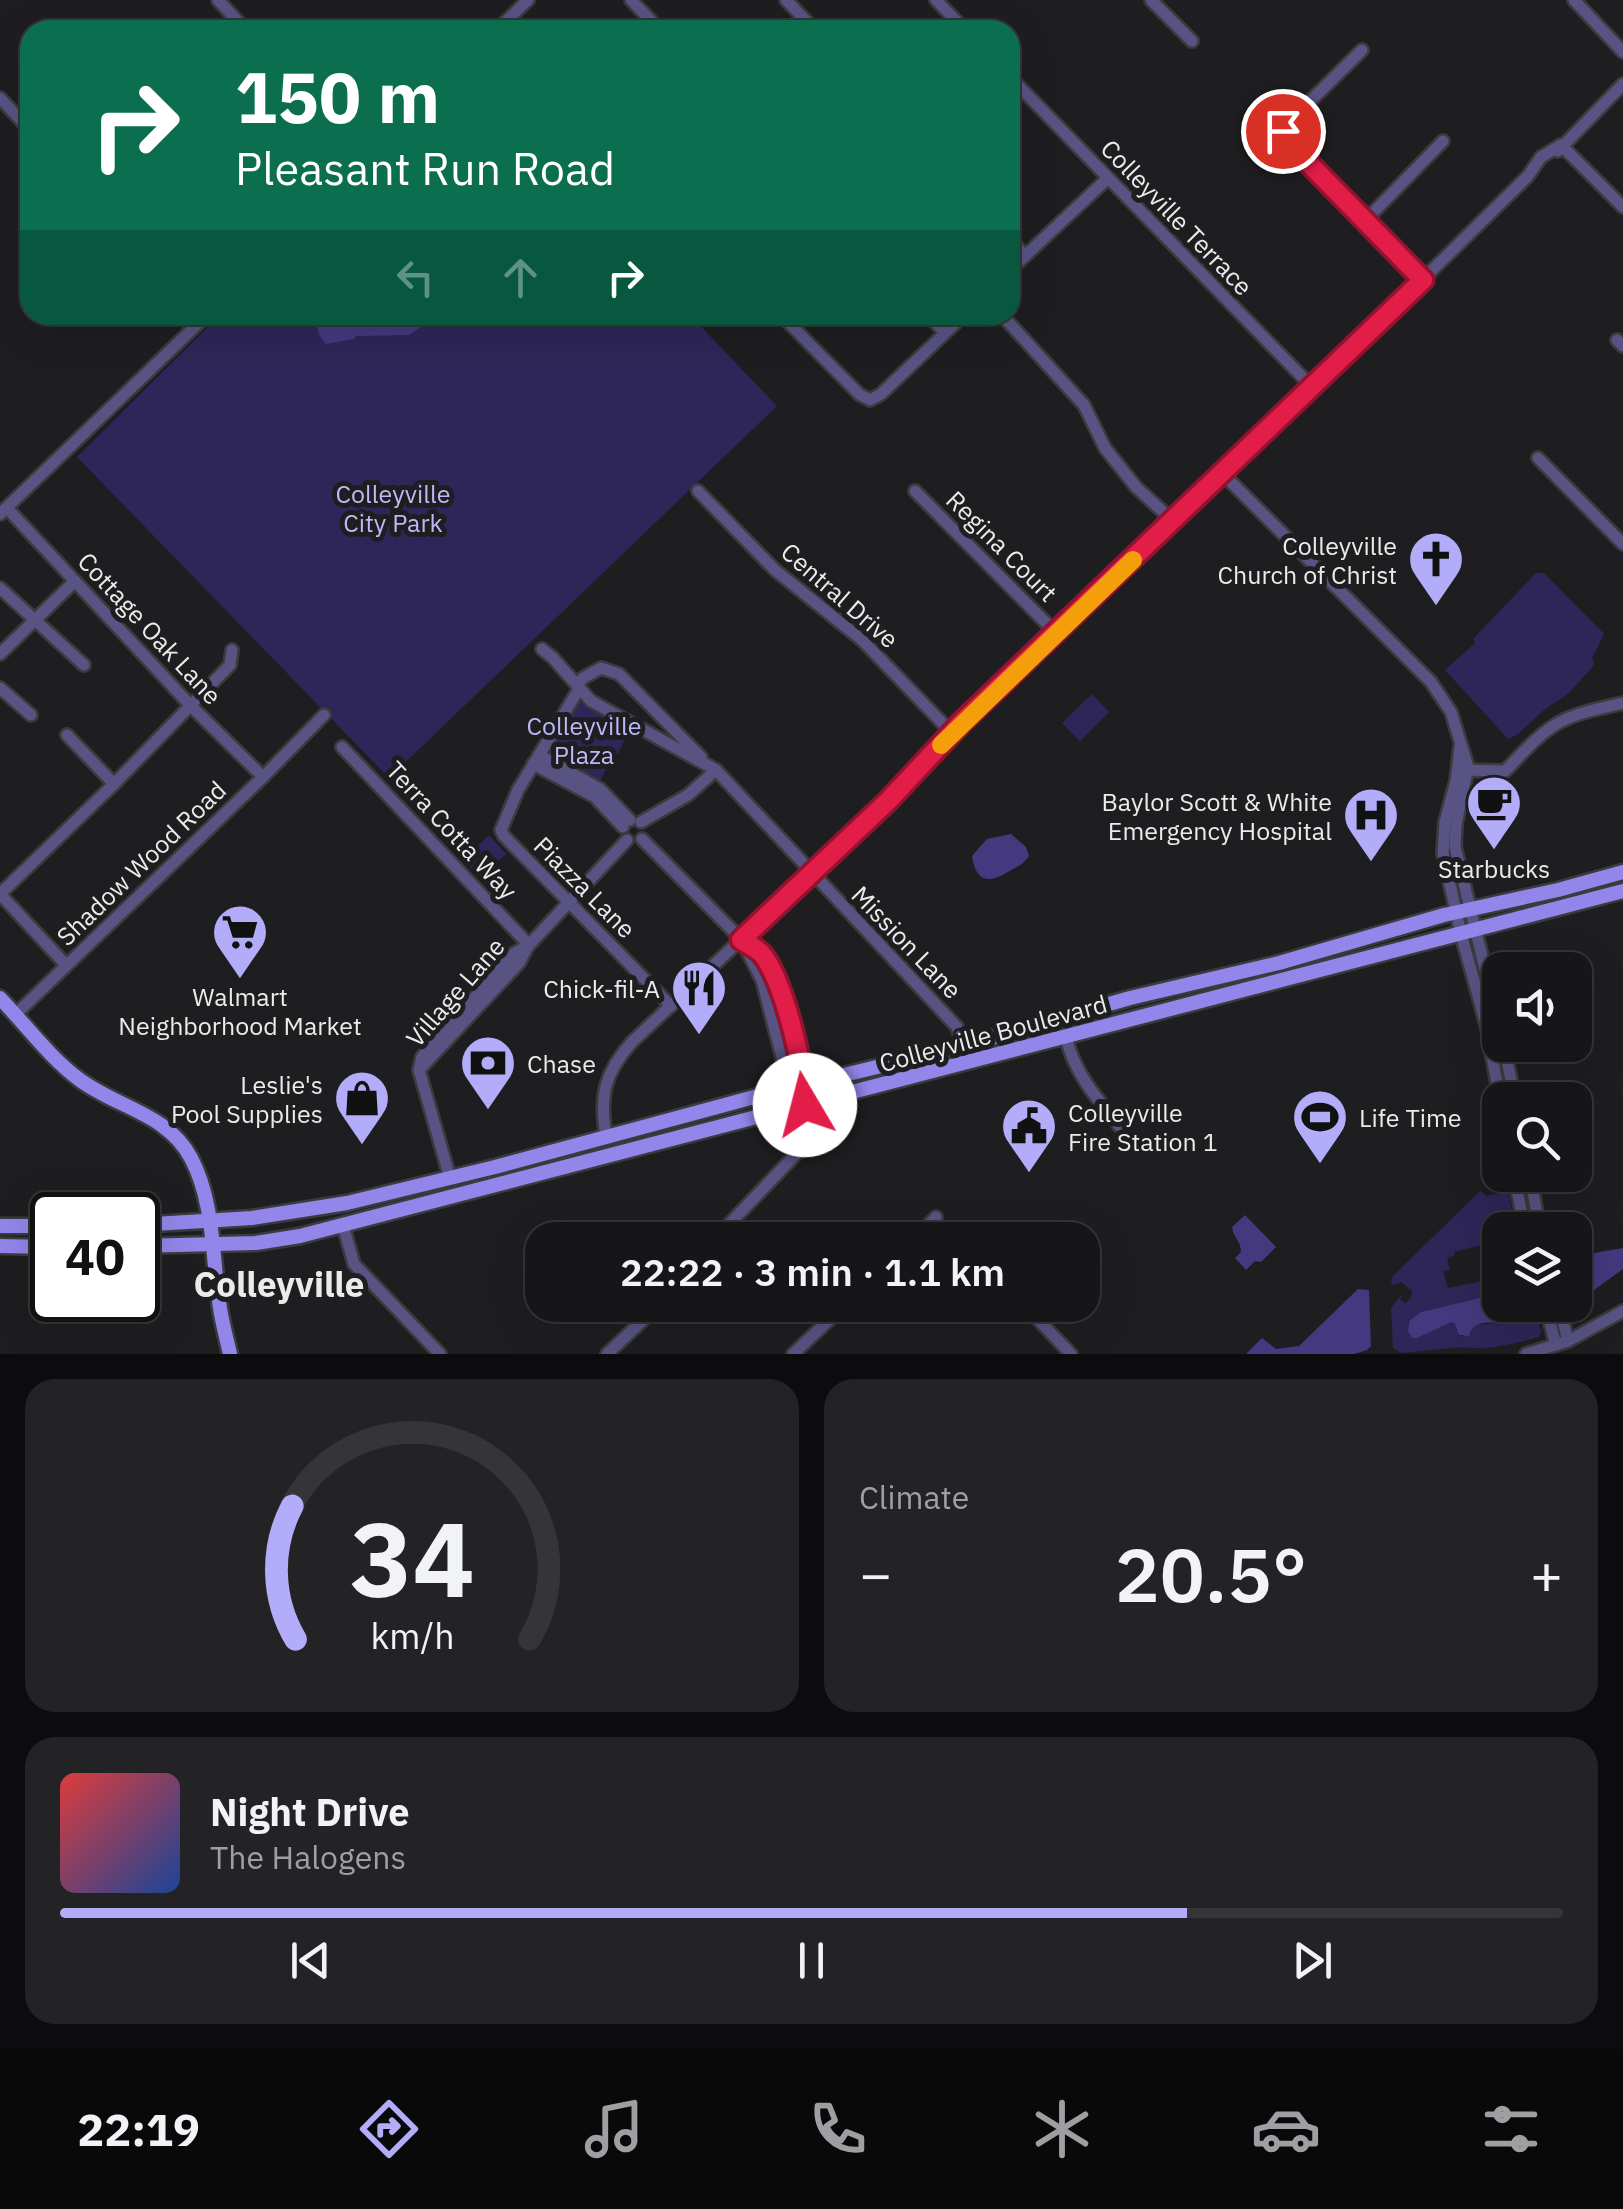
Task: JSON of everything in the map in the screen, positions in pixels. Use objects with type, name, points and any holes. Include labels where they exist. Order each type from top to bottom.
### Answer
[{"type":"main road","name":"Colleyville Boulevard","points":[[160,1224],[283,1214],[347,1203],[963,1046],[1463,910],[1623,872]]},
{"type":"main road","name":"Colleyville Boulevard","points":[[160,1245],[266,1242],[343,1226],[1623,892]]},
{"type":"main road","points":[[0,998],[78,1079],[156,1120],[181,1142],[194,1163],[209,1222],[218,1299],[230,1354]]},
{"type":"main road","points":[[1065,1016],[1066,1037]]},
{"type":"main road","points":[[963,1046],[966,1064]]},
{"type":"main road","points":[[0,1226],[30,1226]]},
{"type":"main road","points":[[0,1246],[30,1247]]},
{"type":"street","points":[[218,0],[237,20]]},
{"type":"street","points":[[509,20],[528,0]]},
{"type":"street","points":[[631,0],[650,20]]},
{"type":"street","points":[[786,0],[805,20]]},
{"type":"street","points":[[936,0],[955,20]]},
{"type":"street","points":[[1151,0],[1192,41]]},
{"type":"street","points":[[1574,0],[1623,52]]},
{"type":"street","points":[[1362,50],[1283,131],[1288,142],[1423,280]]},
{"type":"street","points":[[606,1136],[602,1113],[610,1072],[632,1042],[888,801],[952,734],[1528,176],[1546,163],[1623,84]]},
{"type":"street","name":"Colleyville Terrace","points":[[1020,87],[1313,388]]},
{"type":"street","points":[[0,98],[20,119]]},
{"type":"street","points":[[1365,221],[1444,141]]},
{"type":"street","points":[[1561,145],[1623,208]]},
{"type":"street","points":[[1020,261],[1108,178]]},
{"type":"street","points":[[1020,250],[1025,256]]},
{"type":"street","points":[[4,511],[196,325]]},
{"type":"street","points":[[792,325],[870,400],[953,325]]},
{"type":"street","points":[[937,325],[945,333]]},
{"type":"street","points":[[1011,325],[1084,405],[1105,448],[1136,487],[1173,521]]},
{"type":"street","points":[[1538,458],[1623,544]]},
{"type":"street","points":[[1222,473],[1431,682],[1451,712],[1461,743],[1462,770],[1448,808],[1449,838],[1444,862],[1482,973]]},
{"type":"street","name":"Central Drive","points":[[698,491],[775,570],[862,640],[952,734]]},
{"type":"street","name":"Regina Court","points":[[915,491],[1056,633]]},
{"type":"street","name":"Cottage Oak Lane","points":[[4,511],[263,778]]},
{"type":"street","points":[[0,654],[76,581]]},
{"type":"street","points":[[0,588],[84,665]]},
{"type":"street","points":[[542,649],[591,701],[716,770]]},
{"type":"street","points":[[66,965],[0,894],[230,665],[232,650]]},
{"type":"street","name":"Mission Lane","points":[[578,687],[584,678],[601,668],[620,674],[957,1026],[963,1046]]},
{"type":"street","points":[[578,687],[536,760],[595,797],[630,827],[635,842],[642,838],[741,940],[760,952],[782,997],[806,1084],[802,1109],[805,1133],[800,1150],[731,1222]]},
{"type":"street","points":[[0,688],[31,715]]},
{"type":"street","points":[[1462,770],[1505,771],[1560,722],[1623,703]]},
{"type":"street","name":"Shadow Wood Road","points":[[16,1014],[324,715]]},
{"type":"street","points":[[67,736],[114,784]]},
{"type":"street","name":"Terra Cotta Way","points":[[342,747],[528,944]]},
{"type":"street","name":"Piazza Lane","points":[[536,760],[501,824],[504,836],[671,1006]]},
{"type":"street","name":"Village Lane","points":[[450,1178],[419,1070],[422,1057],[513,954],[570,902],[630,827],[688,795],[716,770]]},
{"type":"street","points":[[1469,932],[1497,1082]]},
{"type":"street","points":[[741,940],[762,980],[790,1088],[802,1109]]},
{"type":"street","points":[[1066,1037],[1082,1078],[1130,1139]]},
{"type":"street","points":[[1507,1062],[1511,1082]]},
{"type":"street","points":[[1496,1078],[1510,1075]]},
{"type":"street","points":[[932,1222],[936,1218]]},
{"type":"street","points":[[343,1226],[354,1264],[440,1354]]},
{"type":"street","points":[[1526,1354],[1562,1343],[1623,1311]]},
{"type":"street","points":[[607,1354],[641,1322]]},
{"type":"street","points":[[793,1354],[826,1322]]},
{"type":"street","points":[[1040,1322],[1071,1354]]},
{"type":"street","points":[[1553,1322],[1562,1343]]},
{"type":"street","points":[[1560,1322],[1562,1343]]},
{"type":"green space","name":"Colleyville City Park","points":[[210,325],[700,325],[777,406],[389,778],[77,457]]},
{"type":"green space","points":[[1536,573],[1544,573],[1604,634],[1592,658],[1594,665],[1569,693],[1508,739],[1445,670],[1475,643],[1473,639]]},
{"type":"green space","points":[[1092,694],[1109,712],[1080,741],[1062,723]]},
{"type":"green space","name":"Colleyville Plaza","points":[[572,697],[630,728],[599,783],[541,751]]},
{"type":"green space","points":[[489,835],[506,854],[481,878],[463,860]]},
{"type":"green space","points":[[1481,1191],[1487,1197],[1509,1192],[1512,1212],[1482,1212],[1482,1245],[1454,1252],[1447,1258],[1450,1270],[1443,1271],[1448,1288],[1482,1281],[1482,1297],[1421,1312],[1410,1320],[1417,1338],[1451,1321],[1462,1337],[1475,1325],[1539,1322],[1539,1337],[1490,1347],[1402,1353],[1393,1348],[1391,1308],[1402,1294],[1400,1300],[1406,1303],[1412,1291],[1401,1282],[1393,1285],[1393,1276],[1478,1193]]},
{"type":"shaded area","points":[[318,325],[424,325],[409,335],[356,336],[326,344]]},
{"type":"shaded area","points":[[1011,834],[1026,847],[1027,859],[994,878],[980,876],[972,856],[987,839]]},
{"type":"shaded area","points":[[1245,1215],[1276,1247],[1246,1270],[1235,1258],[1241,1248],[1232,1227]]},
{"type":"shaded area","points":[[1623,1248],[1623,1269],[1592,1291],[1592,1254]]},
{"type":"shaded area","points":[[1358,1289],[1369,1290],[1371,1346],[1367,1350],[1354,1354],[1246,1354],[1262,1338],[1276,1349],[1299,1346]]},
{"type":"shaded area","points":[[1482,1297],[1482,1322],[1490,1322],[1474,1327],[1469,1336],[1459,1335],[1451,1322],[1412,1338],[1408,1331],[1410,1320],[1421,1312]]},
{"type":"slow traffic","points":[[941,745],[1133,560]]},
{"type":"place","name":"Colleyville Church of Christ","points":[[1436,608]]},
{"type":"place","name":"Starbucks","points":[[1494,852]]},
{"type":"place","name":"Baylor Scott & White Emergency Hospital","points":[[1371,864]]},
{"type":"place","name":"Walmart Neighborhood Market","points":[[240,981]]},
{"type":"place","name":"Chick-fil-A","points":[[699,1037]]},
{"type":"place","name":"Chase","points":[[488,1112]]},
{"type":"place","name":"Leslie's Pool Supplies","points":[[362,1147]]},
{"type":"place","name":"Life Time","points":[[1320,1166]]},
{"type":"place","name":"Colleyville Fire Station 1","points":[[1029,1175]]},
{"type":"district","name":"Colleyville","points":[[279,1284]]},
{"type":"route","points":[[805,1105],[806,1084],[782,997],[760,952],[741,940],[1423,280],[1288,142],[1283,131]]}]
